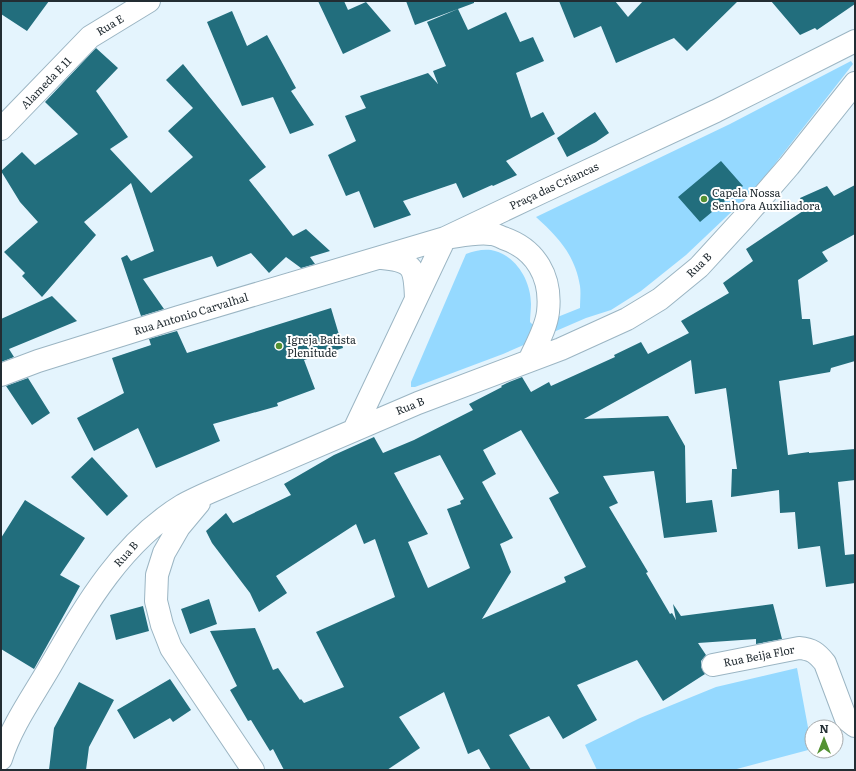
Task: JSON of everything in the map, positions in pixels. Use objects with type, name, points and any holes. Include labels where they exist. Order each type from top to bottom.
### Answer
[{"type":"street","name":"Rua E","points":[[90,37],[149,1]]},
{"type":"street","name":"Alameda E 11","points":[[1,130],[90,37]]},
{"type":"street","name":"Praça das Criancas","points":[[445,238],[540,192],[716,111],[855,41]]},
{"type":"street","name":"Rua B","points":[[1,758],[12,730],[84,608],[102,582],[126,553],[162,519],[183,505],[210,492],[354,430],[418,403],[561,349],[637,313],[660,299],[699,267],[789,166],[855,83]]},
{"type":"street","points":[[354,430],[445,238],[473,234],[491,234],[513,241],[526,250],[537,261],[544,274],[547,291],[548,312],[545,327],[529,361]]},
{"type":"street","name":"Rua Antonio Carvalhal","points":[[1,375],[38,361],[179,317],[382,258],[445,238]]},
{"type":"street","name":"Rua Antonio Carvalhal","points":[[382,258],[400,260],[407,264],[413,272],[416,299]]},
{"type":"street","points":[[210,492],[179,527],[164,554],[157,575],[156,601],[162,625],[171,648],[253,770]]},
{"type":"street","name":"Rua Beija Flor","points":[[713,665],[799,648],[809,649],[819,656],[825,663],[846,719],[855,726]]},
{"type":"shaded area","points":[[851,61],[853,64],[771,169],[743,201],[686,255],[641,291],[611,310],[586,318],[503,354],[415,387],[411,387],[411,382],[466,254],[478,250],[491,250],[500,252],[514,263],[525,277],[528,286],[531,304],[530,322],[532,324],[540,324],[580,308],[580,286],[578,275],[570,256],[558,239],[536,217],[730,124]]},
{"type":"shaded area","points":[[797,668],[806,719],[804,719],[804,751],[733,770],[597,770],[585,745],[640,718],[716,687]]},
{"type":"building","points":[[1,1],[49,1],[27,31],[1,14]]},
{"type":"building","points":[[318,1],[344,1],[348,10],[366,2],[391,31],[343,54]]},
{"type":"building","points":[[406,1],[474,1],[474,3],[415,25]]},
{"type":"building","points":[[559,1],[615,1],[628,17],[643,1],[738,1],[687,51],[674,38],[616,63],[601,26],[574,38]]},
{"type":"building","points":[[771,1],[855,1],[855,4],[817,30],[815,28],[800,35]]},
{"type":"building","points":[[458,9],[468,30],[506,12],[520,42],[533,37],[544,61],[516,73],[531,118],[543,112],[555,134],[506,161],[517,175],[463,198],[456,183],[403,201],[411,215],[374,228],[359,191],[346,196],[328,155],[356,141],[345,116],[366,108],[360,96],[428,73],[438,84],[433,71],[446,66],[427,22]]},
{"type":"building","points":[[232,11],[247,46],[267,35],[296,88],[291,91],[314,125],[290,134],[273,97],[242,106],[207,22]]},
{"type":"building","points":[[96,48],[118,68],[96,91],[128,137],[110,149],[151,193],[193,157],[168,131],[193,108],[166,80],[183,64],[266,167],[249,180],[293,236],[306,229],[330,251],[310,257],[315,264],[301,268],[286,257],[269,273],[251,253],[217,267],[212,256],[143,279],[164,309],[141,316],[121,258],[127,255],[131,261],[154,251],[131,183],[84,222],[96,235],[42,297],[22,276],[25,273],[4,252],[38,222],[20,202],[1,171],[22,152],[35,165],[78,134],[45,102]]},
{"type":"building","points":[[595,112],[609,133],[596,142],[567,157],[557,138]]},
{"type":"building","name":"Capela Nossa Senhora Auxiliadora","points":[[721,161],[743,186],[700,222],[678,197]]},
{"type":"building","points":[[855,185],[855,234],[822,252],[828,261],[798,280],[802,319],[810,319],[813,345],[855,335],[855,361],[831,368],[830,372],[779,381],[788,455],[855,449],[855,480],[838,482],[845,555],[855,554],[855,583],[826,587],[820,546],[798,549],[795,512],[780,513],[779,490],[731,497],[732,469],[737,469],[726,388],[695,394],[691,360],[584,419],[668,416],[685,446],[686,503],[712,500],[717,532],[664,538],[654,471],[603,476],[618,503],[609,507],[648,572],[646,573],[670,614],[672,613],[676,620],[673,604],[681,616],[773,604],[782,639],[756,644],[756,639],[698,643],[706,655],[701,661],[701,667],[705,674],[663,701],[637,660],[577,685],[597,720],[563,739],[549,716],[509,735],[531,770],[491,770],[479,749],[468,754],[444,692],[399,717],[420,748],[387,770],[284,770],[273,749],[270,751],[251,720],[248,721],[230,690],[237,686],[210,631],[255,628],[273,670],[278,668],[300,700],[301,699],[304,703],[344,687],[316,632],[395,597],[375,539],[364,544],[356,524],[276,576],[287,593],[259,612],[250,593],[212,543],[206,531],[226,513],[233,523],[291,495],[284,484],[334,455],[374,437],[383,453],[414,440],[473,410],[469,404],[502,387],[501,386],[522,377],[531,392],[549,382],[551,386],[615,357],[614,355],[641,342],[648,354],[689,333],[681,321],[729,293],[723,283],[753,261],[746,249],[806,209],[800,198],[827,186],[834,196]],"holes":[[[521,430],[559,493],[549,498],[586,567],[564,577],[566,582],[482,619],[511,572],[500,544],[513,538],[482,482],[496,474],[483,450]],[[440,455],[464,499],[460,501],[461,504],[447,509],[470,568],[428,588],[408,542],[428,534],[394,473]]]},
{"type":"building","points":[[52,296],[77,321],[9,349],[14,357],[1,362],[1,319]]},
{"type":"building","points":[[331,308],[343,348],[304,360],[315,389],[277,403],[278,406],[213,424],[220,441],[156,468],[138,428],[94,451],[77,418],[124,393],[112,358],[151,345],[149,339],[177,331],[187,353]]},
{"type":"building","points":[[28,378],[50,413],[32,425],[6,386]]},
{"type":"building","points":[[92,457],[128,496],[107,516],[71,477]]},
{"type":"building","points":[[25,500],[85,538],[60,575],[80,586],[34,669],[1,649],[1,538]]},
{"type":"building","points":[[209,599],[217,624],[190,634],[181,609]]},
{"type":"building","points":[[143,606],[149,631],[116,640],[110,615]]},
{"type":"building","points":[[170,679],[191,710],[173,722],[170,718],[134,739],[117,710]]},
{"type":"building","points":[[79,682],[114,700],[89,747],[86,770],[49,770],[54,728]]},
{"type":"place","name":"Capela Nossa Senhora Auxiliadora","points":[[704,199]]},
{"type":"place","name":"Igreja Batista Plenitude","points":[[279,346]]}]
